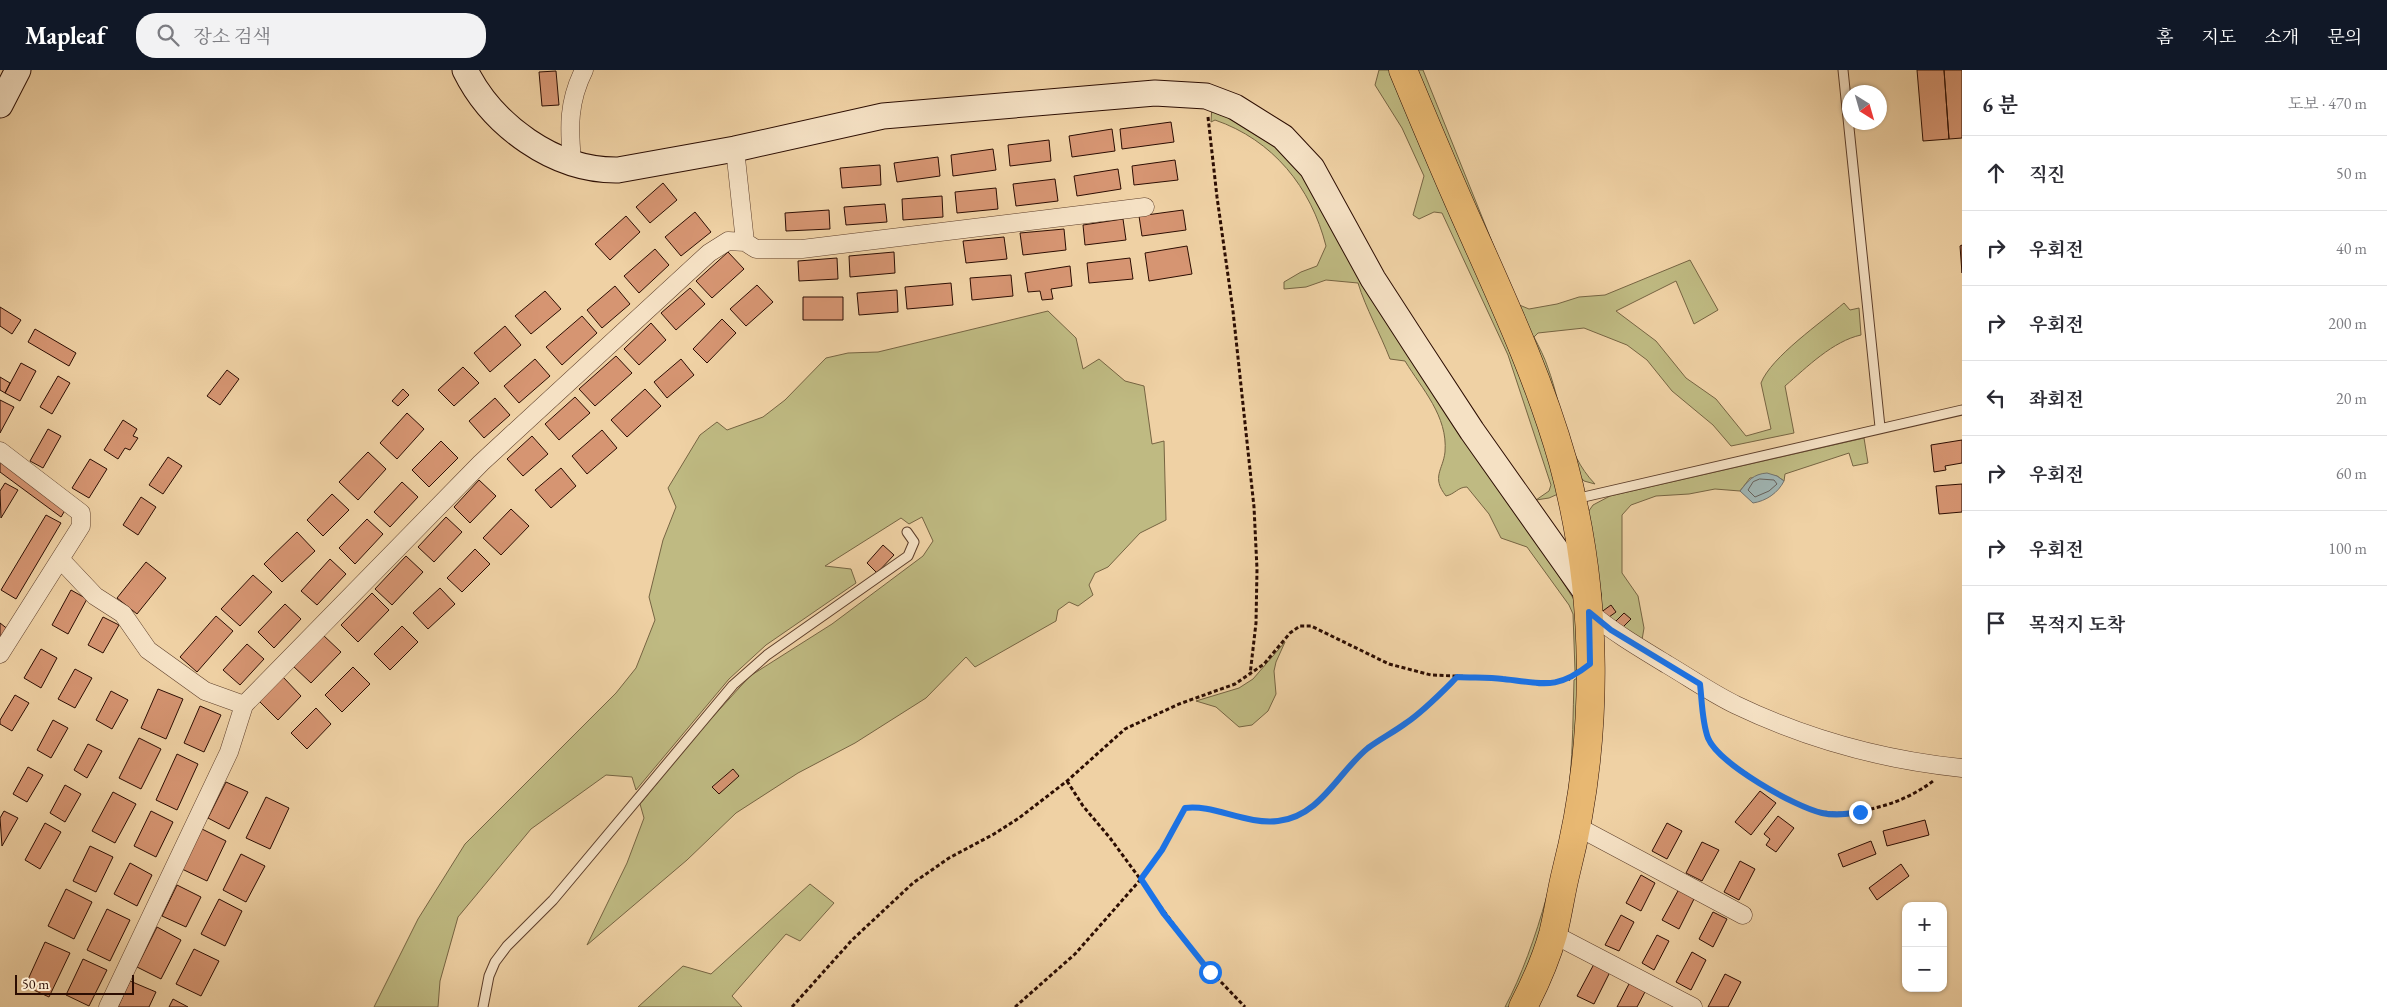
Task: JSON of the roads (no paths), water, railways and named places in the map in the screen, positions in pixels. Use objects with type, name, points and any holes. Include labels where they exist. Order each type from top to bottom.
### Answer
[{"type":"main road","points":[[1403,70],[1451,186],[1522,345],[1562,460],[1572,500],[1588,604],[1590,664],[1587,755],[1578,827],[1552,934],[1535,984],[1523,1007]]},
{"type":"street","points":[[0,105],[18,70]]},
{"type":"street","points":[[465,70],[472,85],[490,108],[508,126],[541,149],[589,168],[618,170],[735,148],[883,116],[1155,93],[1206,96],[1235,107],[1283,137],[1312,168],[1373,278],[1412,340],[1588,604],[1611,630],[1735,705],[1813,737],[1841,746],[1957,767]]},
{"type":"street","points":[[572,162],[569,120],[576,87],[584,70]]},
{"type":"street","points":[[735,148],[745,242]]},
{"type":"street","points":[[108,1007],[229,752],[244,705],[481,462],[710,253],[728,241],[745,242],[756,249],[802,250],[1145,207]]},
{"type":"street","points":[[0,450],[81,513],[82,526],[0,654]]},
{"type":"street","points":[[61,560],[95,596],[123,614],[148,650],[205,691],[244,705]]},
{"type":"street","points":[[1578,827],[1744,915]]},
{"type":"street","points":[[1552,934],[1693,1007]]},
{"type":"lane","points":[[1843,70],[1880,427]]},
{"type":"lane","points":[[1572,500],[1880,427],[1962,410]]},
{"type":"lane","points":[[484,1007],[489,976],[501,954],[528,923],[552,900],[733,685],[767,654],[908,556],[914,542],[907,532]]},
{"type":"water","points":[[1767,473],[1777,476],[1784,481],[1771,496],[1753,503],[1740,491],[1754,476]]}]
